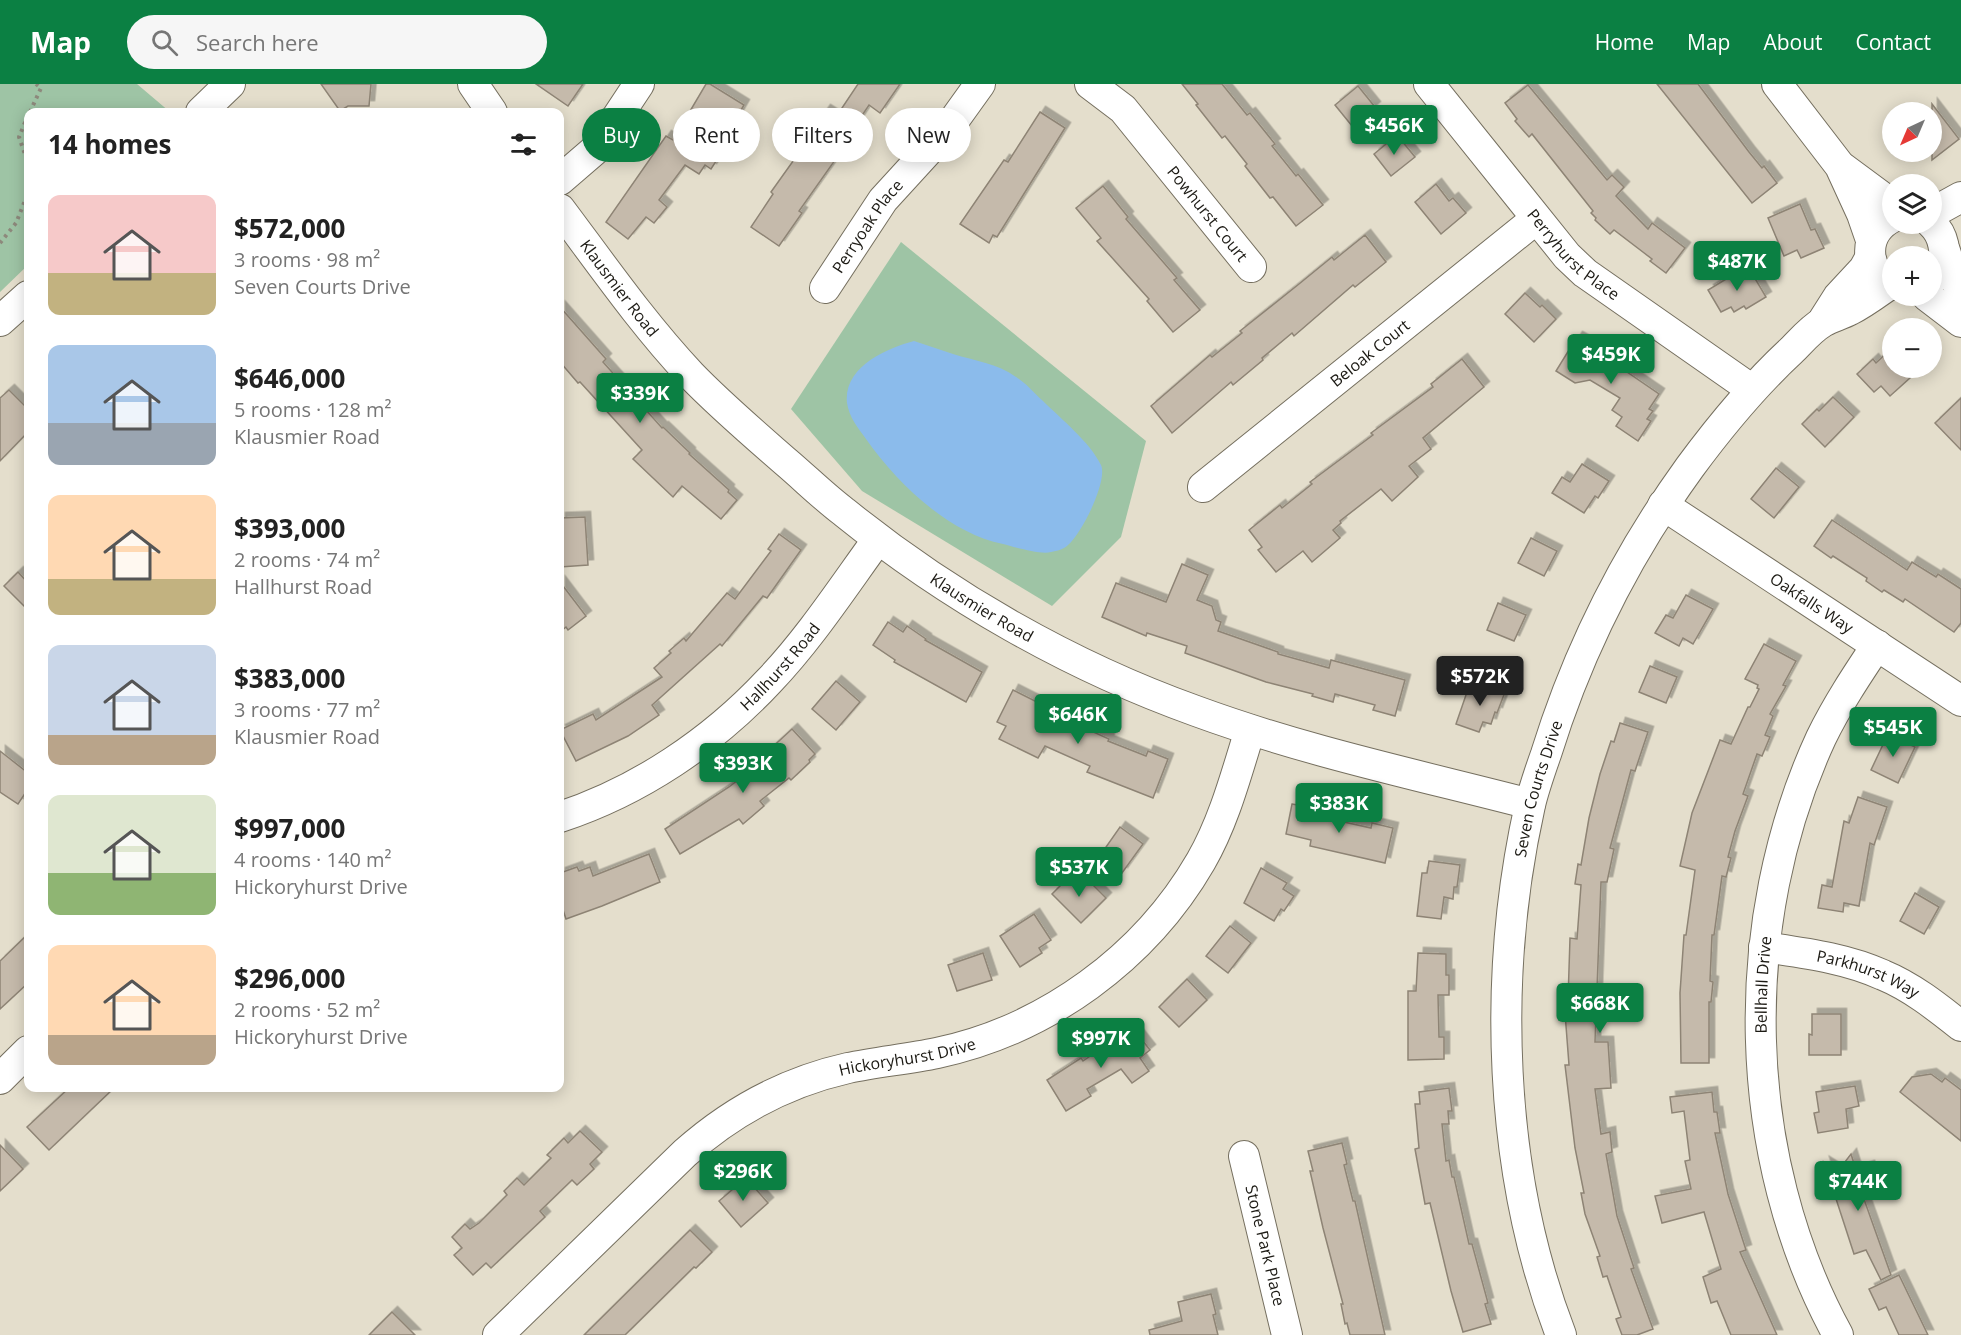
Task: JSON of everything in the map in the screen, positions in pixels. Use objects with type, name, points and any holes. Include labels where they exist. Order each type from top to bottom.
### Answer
[{"type":"street","points":[[205,108],[230,84]]},
{"type":"street","points":[[473,84],[489,108]]},
{"type":"street","points":[[564,177],[596,149],[639,84]]},
{"type":"street","name":"Perryoak Place","points":[[825,288],[882,200],[947,130],[980,84]]},
{"type":"street","name":"Powhurst Court","points":[[1090,84],[1123,109],[1251,267]]},
{"type":"street","name":"Perryhurst Place","points":[[1429,84],[1567,256],[1585,273],[1751,389]]},
{"type":"street","points":[[1777,84],[1840,166],[1862,214],[1882,278]]},
{"type":"street","points":[[1840,166],[1882,197]]},
{"type":"street","points":[[1942,207],[1961,197]]},
{"type":"street","name":"Klausmier Road","points":[[564,214],[648,324],[721,406],[843,511],[957,592],[1047,644],[1133,686],[1193,710],[1290,743],[1530,804]]},
{"type":"street","points":[[1961,218],[1940,239],[1953,276],[1961,290]]},
{"type":"street","name":"Beloak Court","points":[[1203,487],[1536,219]]},
{"type":"street","name":"Seven Courts Drive","points":[[1561,1335],[1533,1247],[1522,1196],[1509,1090],[1506,1009],[1510,932],[1530,804],[1551,735],[1575,669],[1600,614],[1663,505],[1709,441],[1751,389],[1823,322],[1838,297],[1864,269],[1878,228],[1882,223]]},
{"type":"street","name":"Seven Courts Drive","points":[[1823,322],[1850,310],[1882,291]]},
{"type":"street","points":[[0,321],[24,300]]},
{"type":"street","points":[[1940,306],[1961,322]]},
{"type":"street","name":"Oakfalls Way","points":[[1663,505],[1961,701]]},
{"type":"street","name":"Hallhurst Road","points":[[564,815],[614,796],[636,784],[682,756],[726,721],[770,681],[804,640],[878,538]]},
{"type":"street","name":"Bellhall Drive","points":[[1838,1335],[1806,1267],[1775,1160],[1761,1050],[1760,1011],[1764,947],[1770,901],[1777,867],[1803,783],[1832,717],[1877,645]]},
{"type":"street","name":"Hickoryhurst Drive","points":[[498,1335],[685,1153],[709,1132],[740,1112],[772,1094],[820,1076],[864,1065],[936,1053],[993,1038],[1056,1008],[1103,974],[1148,933],[1201,862],[1229,798],[1250,730]]},
{"type":"street","name":"Parkhurst Way","points":[[1764,947],[1831,958],[1883,974],[1926,999],[1961,1026]]},
{"type":"street","points":[[0,1079],[24,1055]]},
{"type":"street","name":"Stone Park Place","points":[[1244,1156],[1287,1335]]},
{"type":"path","points":[[32,108],[41,88],[36,84]]},
{"type":"path","points":[[24,126],[19,137],[24,151]]},
{"type":"path","points":[[0,243],[16,223],[24,203]]},
{"type":"green space","points":[[0,84],[137,84],[165,108],[24,108],[24,269],[0,292]]},
{"type":"green space","points":[[901,242],[1146,441],[1121,537],[1052,606],[862,491],[791,409]]},
{"type":"water","points":[[914,341],[994,365],[1009,372],[1027,385],[1075,431],[1096,456],[1101,465],[1101,483],[1080,530],[1066,546],[1047,553],[1034,552],[983,538],[963,529],[944,518],[908,489],[866,439],[854,422],[848,408],[848,390],[852,379],[859,369],[880,354]]},
{"type":"building","points":[[321,84],[371,84],[369,106],[338,108]]},
{"type":"building","points":[[536,84],[583,84],[568,106]]},
{"type":"building","points":[[706,84],[710,84],[744,105],[742,108],[692,108]]},
{"type":"building","points":[[858,84],[900,84],[880,113],[869,105],[867,108],[842,108]]},
{"type":"building","points":[[1182,84],[1222,84],[1247,115],[1250,113],[1275,144],[1272,146],[1323,205],[1296,226],[1273,197],[1270,198],[1245,166],[1247,164],[1225,136],[1222,138]]},
{"type":"building","points":[[1657,84],[1698,84],[1749,152],[1777,183],[1752,203]]},
{"type":"building","points":[[1528,85],[1607,180],[1612,175],[1624,187],[1616,196],[1648,229],[1652,223],[1685,248],[1666,273],[1650,261],[1652,259],[1614,230],[1610,234],[1595,220],[1596,218],[1591,213],[1593,211],[1532,134],[1529,137],[1515,121],[1517,119],[1505,103]]},
{"type":"building","points":[[1358,86],[1375,107],[1352,126],[1335,105]]},
{"type":"building","points":[[1040,112],[1065,128],[997,237],[993,235],[989,243],[960,224],[1004,160],[1008,162]]},
{"type":"building","points":[[1942,117],[1959,139],[1942,152]]},
{"type":"building","points":[[1397,135],[1415,157],[1391,176],[1374,154]]},
{"type":"building","points":[[666,136],[673,140],[673,162],[716,162],[711,169],[705,165],[699,174],[685,165],[659,200],[667,207],[654,223],[646,217],[628,239],[606,222],[648,162],[661,162],[661,143]]},
{"type":"building","points":[[792,162],[834,162],[799,211],[802,213],[779,246],[751,227],[773,194],[771,192]]},
{"type":"building","points":[[1436,184],[1449,201],[1453,198],[1466,213],[1441,234],[1415,202]]},
{"type":"building","points":[[1103,186],[1128,217],[1126,219],[1177,278],[1174,280],[1200,310],[1173,332],[1147,301],[1149,299],[1097,241],[1101,238],[1076,208]]},
{"type":"building","points":[[1800,204],[1811,230],[1815,229],[1824,248],[1801,258],[1797,250],[1784,256],[1768,218]]},
{"type":"building","points":[[1365,235],[1386,262],[1355,287],[1353,285],[1294,336],[1292,333],[1233,385],[1231,382],[1172,433],[1151,406],[1210,355],[1212,357],[1242,333],[1240,331],[1332,257],[1334,260]]},
{"type":"building","points":[[1750,270],[1766,297],[1746,309],[1744,306],[1734,312],[1731,307],[1721,312],[1708,290],[1736,273],[1739,277]]},
{"type":"building","points":[[1525,293],[1556,319],[1534,342],[1505,314]]},
{"type":"building","points":[[564,312],[606,359],[603,362],[662,428],[737,500],[721,519],[682,486],[673,497],[633,459],[642,450],[580,382],[578,383],[564,367]]},
{"type":"building","points":[[1577,337],[1613,357],[1611,361],[1659,394],[1649,409],[1653,411],[1647,419],[1651,421],[1638,441],[1616,426],[1622,417],[1612,410],[1620,398],[1590,380],[1575,383],[1556,371]]},
{"type":"building","points":[[1882,357],[1882,378],[1910,378],[1890,396],[1881,386],[1874,392],[1857,374],[1873,359],[1876,363]]},
{"type":"building","points":[[1462,359],[1484,387],[1423,438],[1431,449],[1409,466],[1418,477],[1392,501],[1381,489],[1340,521],[1341,523],[1333,530],[1340,538],[1312,562],[1303,551],[1276,572],[1258,550],[1262,547],[1249,530],[1280,505],[1282,508],[1312,484],[1310,482],[1373,435],[1371,433],[1433,387],[1431,384]]},
{"type":"building","points":[[9,390],[24,405],[24,436],[0,461],[0,398]]},
{"type":"building","points":[[1833,397],[1854,417],[1825,447],[1802,424]]},
{"type":"building","points":[[1961,398],[1961,450],[1935,423]]},
{"type":"building","points":[[1582,464],[1609,481],[1584,513],[1552,493],[1562,477],[1570,482]]},
{"type":"building","points":[[1776,468],[1799,487],[1774,518],[1751,499]]},
{"type":"building","points":[[585,517],[588,565],[564,567],[564,518]]},
{"type":"building","points":[[1832,520],[1907,570],[1912,562],[1936,577],[1938,574],[1961,589],[1961,623],[1954,632],[1905,599],[1903,602],[1884,590],[1882,592],[1866,581],[1867,578],[1814,546]]},
{"type":"building","points":[[779,534],[801,550],[767,598],[763,596],[722,646],[720,644],[652,705],[659,715],[628,736],[576,761],[564,738],[564,728],[593,714],[596,720],[662,677],[654,668],[684,638],[686,641],[727,593],[735,599],[771,551],[768,549]]},
{"type":"building","points":[[1531,538],[1557,551],[1544,576],[1518,563]]},
{"type":"building","points":[[1182,564],[1208,575],[1197,600],[1212,606],[1216,620],[1221,622],[1218,631],[1278,652],[1278,654],[1329,668],[1331,660],[1405,680],[1395,716],[1373,710],[1375,705],[1335,694],[1333,702],[1312,696],[1313,694],[1266,682],[1185,653],[1187,646],[1147,633],[1146,636],[1102,617],[1116,583],[1166,602]]},
{"type":"building","points":[[18,572],[24,579],[24,606],[4,586]]},
{"type":"building","points":[[564,587],[586,616],[568,630],[566,627],[564,629]]},
{"type":"building","points":[[1686,595],[1713,609],[1693,644],[1683,638],[1679,646],[1655,633],[1666,615],[1673,618]]},
{"type":"building","points":[[1498,603],[1526,615],[1514,641],[1487,630]]},
{"type":"building","points":[[888,622],[903,632],[907,626],[925,640],[982,672],[966,702],[894,662],[895,660],[873,645]]},
{"type":"building","points":[[1764,644],[1796,661],[1783,685],[1786,686],[1770,714],[1773,716],[1765,735],[1770,737],[1762,756],[1757,754],[1743,794],[1748,796],[1735,831],[1728,857],[1731,858],[1726,877],[1722,876],[1714,935],[1712,935],[1710,981],[1713,982],[1711,1002],[1709,1002],[1709,1063],[1681,1063],[1680,993],[1684,935],[1686,935],[1695,870],[1680,866],[1692,813],[1720,740],[1731,744],[1759,689],[1758,685],[1745,679]]},
{"type":"building","points":[[1650,666],[1677,677],[1666,703],[1639,692]]},
{"type":"building","points":[[836,681],[860,702],[836,730],[812,709]]},
{"type":"building","points":[[1475,682],[1505,692],[1491,724],[1483,722],[1479,732],[1456,724],[1467,692],[1471,694]]},
{"type":"building","points":[[1013,690],[1049,708],[1047,711],[1109,739],[1108,741],[1146,756],[1148,751],[1168,759],[1153,798],[1087,772],[1090,766],[1045,746],[1038,758],[999,739],[1006,726],[997,722]]},
{"type":"building","points":[[1620,723],[1648,732],[1635,771],[1631,770],[1610,848],[1614,849],[1607,882],[1601,882],[1595,1042],[1608,1042],[1611,1088],[1595,1089],[1601,1134],[1610,1132],[1612,1152],[1606,1154],[1617,1216],[1634,1268],[1631,1269],[1653,1329],[1637,1335],[1622,1335],[1616,1319],[1621,1317],[1607,1276],[1603,1277],[1597,1257],[1600,1256],[1585,1214],[1581,1193],[1584,1193],[1575,1148],[1565,1065],[1569,1065],[1565,1000],[1568,1000],[1570,938],[1577,939],[1581,885],[1575,884],[1578,864],[1581,865],[1600,774],[1611,741],[1614,742]]},
{"type":"building","points":[[792,729],[815,754],[809,760],[810,762],[791,780],[789,778],[760,801],[764,806],[743,824],[739,819],[680,854],[665,829],[729,787],[769,756],[766,753]]},
{"type":"building","points":[[1888,734],[1915,747],[1898,783],[1871,770]]},
{"type":"building","points":[[0,751],[24,770],[24,795],[18,804],[0,792]]},
{"type":"building","points":[[1858,797],[1887,807],[1874,845],[1870,843],[1859,906],[1844,903],[1843,912],[1818,908],[1822,885],[1832,887],[1844,821],[1849,823]]},
{"type":"building","points":[[1292,804],[1332,811],[1330,819],[1371,828],[1372,823],[1393,828],[1385,863],[1310,846],[1311,840],[1286,834]]},
{"type":"building","points":[[1120,827],[1143,844],[1122,873],[1099,857]]},
{"type":"building","points":[[649,854],[660,882],[566,919],[564,872],[577,867],[579,871],[590,867],[593,876]]},
{"type":"building","points":[[1429,861],[1460,865],[1453,899],[1444,897],[1441,919],[1417,916],[1422,873],[1427,873]]},
{"type":"building","points":[[1261,868],[1287,883],[1283,889],[1294,896],[1284,911],[1281,909],[1274,921],[1244,903]]},
{"type":"building","points":[[1085,877],[1106,898],[1081,923],[1052,894],[1068,878],[1075,886]]},
{"type":"building","points":[[1915,893],[1939,907],[1924,934],[1900,921]]},
{"type":"building","points":[[1034,914],[1051,940],[1039,948],[1042,953],[1020,967],[1000,936]]},
{"type":"building","points":[[1230,926],[1251,943],[1228,973],[1206,956]]},
{"type":"building","points":[[24,938],[24,987],[0,1009],[0,961]]},
{"type":"building","points":[[983,953],[992,980],[957,991],[948,965]]},
{"type":"building","points":[[1418,953],[1446,954],[1449,995],[1438,995],[1439,1037],[1444,1037],[1444,1059],[1408,1060],[1408,991],[1416,991]]},
{"type":"building","points":[[1187,979],[1207,1000],[1179,1027],[1159,1007]]},
{"type":"building","points":[[1812,1014],[1841,1014],[1841,1055],[1809,1055]]},
{"type":"building","points":[[1132,1027],[1150,1050],[1140,1058],[1149,1071],[1132,1083],[1121,1069],[1087,1089],[1091,1096],[1066,1111],[1047,1080],[1081,1058],[1083,1061]]},
{"type":"building","points":[[1931,1074],[1942,1082],[1945,1078],[1961,1090],[1961,1141],[1900,1092],[1912,1077]]},
{"type":"building","points":[[1855,1086],[1859,1106],[1846,1109],[1848,1128],[1818,1133],[1814,1113],[1819,1112],[1816,1092]]},
{"type":"building","points":[[1449,1088],[1452,1111],[1448,1111],[1449,1124],[1442,1124],[1446,1161],[1449,1160],[1452,1177],[1454,1177],[1469,1244],[1472,1244],[1488,1303],[1485,1304],[1491,1324],[1463,1332],[1430,1203],[1425,1204],[1415,1149],[1419,1148],[1415,1104],[1420,1104],[1419,1092]]},
{"type":"building","points":[[65,1092],[110,1092],[49,1150],[27,1127]]},
{"type":"building","points":[[1712,1092],[1714,1112],[1717,1112],[1720,1133],[1715,1133],[1728,1194],[1746,1250],[1740,1252],[1777,1335],[1731,1335],[1717,1301],[1711,1303],[1703,1277],[1721,1269],[1704,1212],[1662,1223],[1655,1196],[1691,1189],[1685,1161],[1690,1160],[1684,1111],[1672,1113],[1670,1097]]},
{"type":"building","points":[[580,1131],[602,1152],[590,1164],[594,1169],[577,1185],[572,1180],[540,1211],[545,1217],[491,1268],[486,1263],[473,1275],[454,1255],[462,1248],[452,1237],[465,1224],[470,1229],[479,1223],[507,1195],[504,1191],[517,1178],[524,1185],[551,1158],[547,1155],[564,1138],[568,1143]]},
{"type":"building","points":[[1342,1143],[1347,1164],[1344,1165],[1353,1201],[1355,1201],[1385,1335],[1350,1335],[1347,1323],[1345,1324],[1341,1304],[1343,1304],[1310,1171],[1313,1171],[1308,1151]]},
{"type":"building","points":[[0,1145],[23,1169],[0,1191]]},
{"type":"building","points":[[1851,1154],[1856,1170],[1869,1166],[1875,1184],[1860,1188],[1891,1275],[1881,1280],[1866,1250],[1854,1254],[1824,1162],[1838,1171]]},
{"type":"building","points":[[746,1178],[768,1203],[741,1227],[719,1201]]},
{"type":"building","points":[[690,1230],[712,1252],[696,1268],[694,1267],[625,1335],[584,1335]]},
{"type":"building","points":[[1899,1275],[1928,1335],[1899,1335],[1886,1307],[1879,1310],[1869,1289]]},
{"type":"building","points":[[1211,1294],[1218,1335],[1150,1335],[1149,1330],[1182,1321],[1178,1302]]},
{"type":"building","points":[[392,1312],[415,1335],[369,1335]]}]
